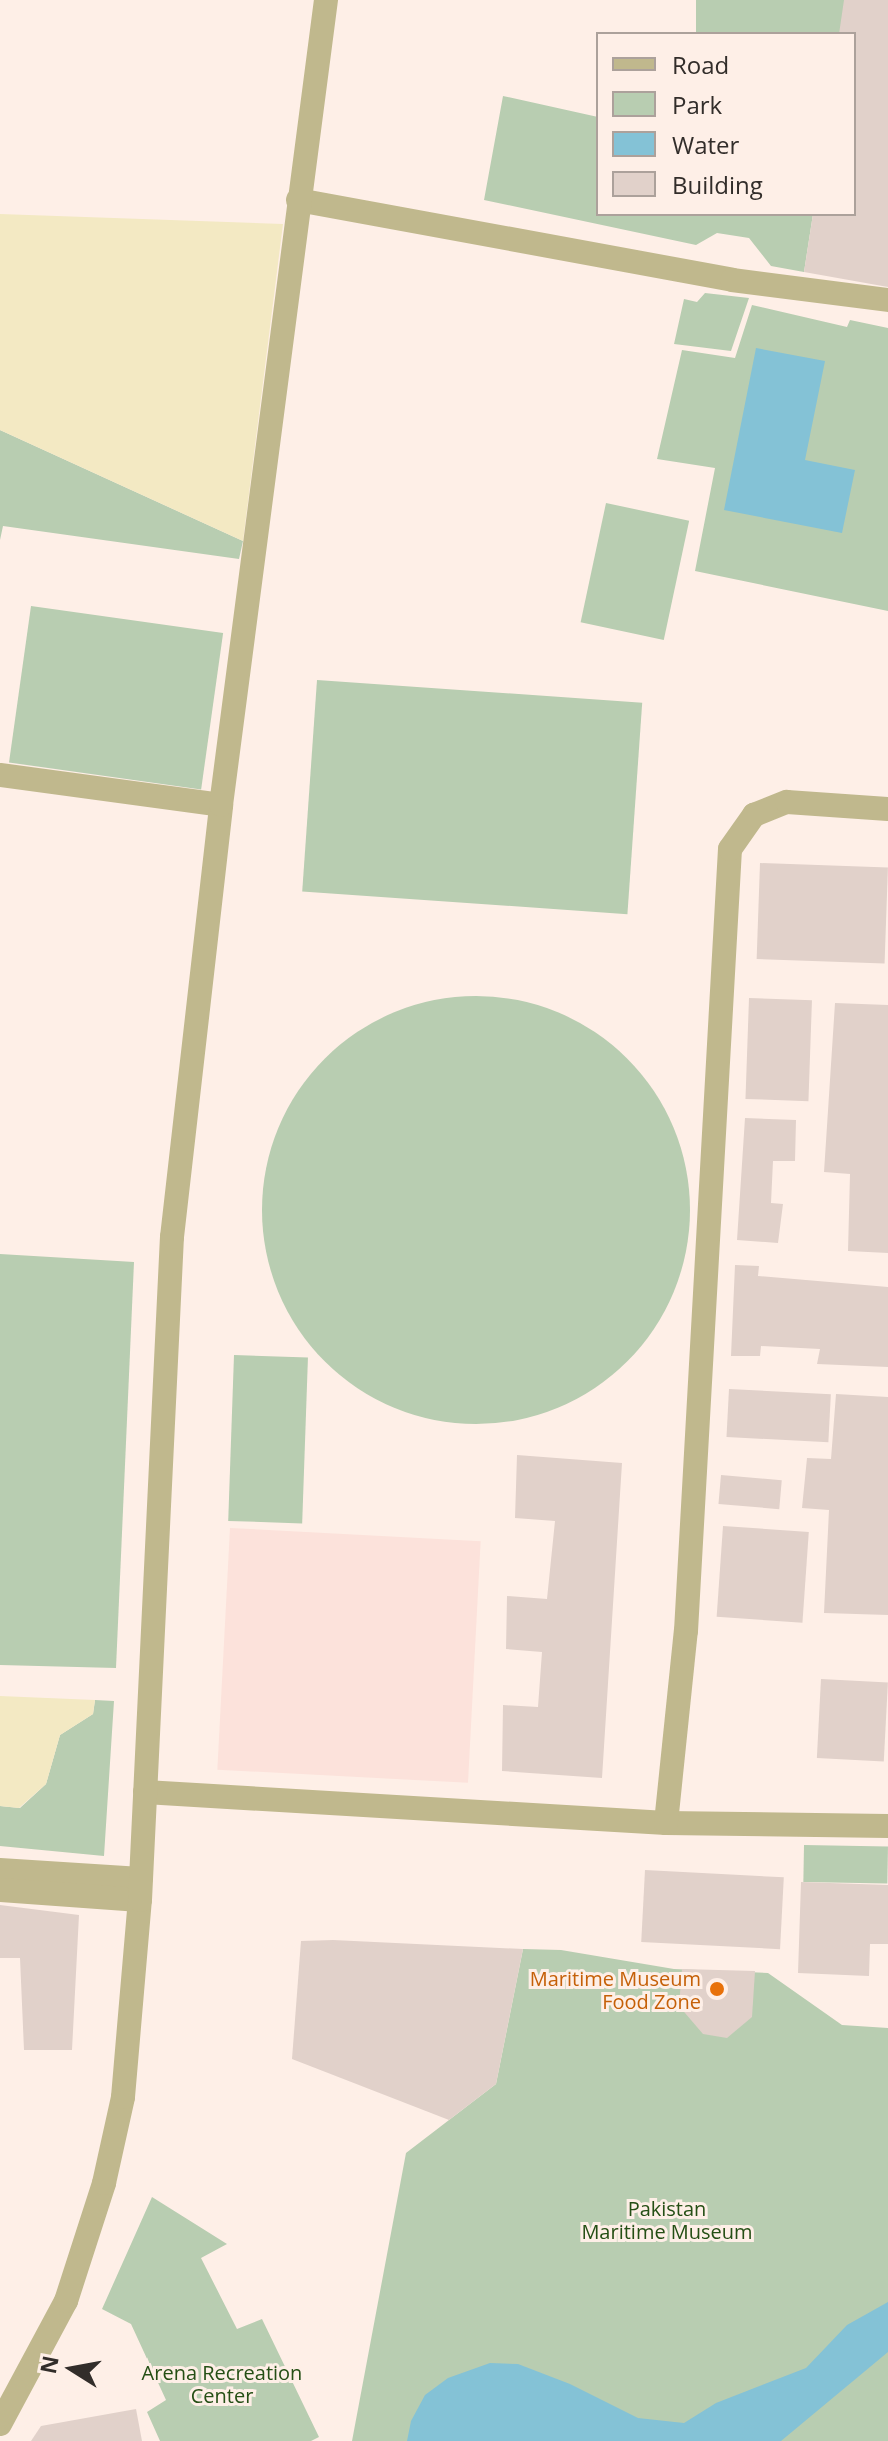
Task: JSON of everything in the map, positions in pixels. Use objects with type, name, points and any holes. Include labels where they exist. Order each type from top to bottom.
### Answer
[{"type":"street","points":[[0,2424],[66,2301],[104,2183],[123,2097],[140,1889],[172,1237],[221,805],[326,0]]},
{"type":"street","points":[[298,200],[732,280],[888,300]]},
{"type":"street","points":[[0,775],[221,805]]},
{"type":"street","points":[[666,1823],[686,1631],[730,849],[754,815],[787,802],[888,809]]},
{"type":"street","points":[[145,1792],[666,1823],[888,1826]]},
{"type":"street","points":[[0,1870],[140,1889]]},
{"type":"street","points":[[0,1890],[140,1889]]},
{"type":"shaded area","points":[[230,1528],[481,1541],[468,1783],[217,1770]]},
{"type":"green space","points":[[696,0],[844,0],[844,32],[696,32]]},
{"type":"green space","points":[[503,96],[596,117],[596,216],[813,216],[804,272],[771,266],[749,238],[717,233],[696,245],[484,200]]},
{"type":"green space","points":[[705,293],[749,298],[731,351],[674,344],[684,299],[697,302]]},
{"type":"green space","points":[[752,305],[847,327],[850,320],[888,328],[888,611],[695,571],[715,468],[657,459],[682,350],[735,358]]},
{"type":"green space","points":[[0,430],[243,541],[239,559],[3,526],[0,540]]},
{"type":"green space","points":[[606,503],[689,521],[664,640],[581,622]]},
{"type":"green space","points":[[31,606],[223,633],[201,789],[9,762]]},
{"type":"green space","points":[[317,680],[642,703],[627,914],[302,891]]},
{"type":"green space","points":[[476,996],[518,1000],[558,1012],[595,1032],[627,1059],[654,1091],[674,1128],[686,1168],[690,1210],[686,1252],[674,1292],[654,1329],[627,1361],[595,1388],[558,1408],[518,1420],[476,1424],[434,1420],[394,1408],[357,1388],[325,1361],[298,1329],[278,1292],[266,1252],[262,1210],[266,1168],[278,1128],[298,1091],[325,1059],[357,1032],[394,1012],[434,1000]]},
{"type":"green space","points":[[0,1254],[134,1262],[116,1668],[0,1665]]},
{"type":"green space","points":[[234,1355],[308,1358],[302,1523],[228,1521]]},
{"type":"green space","points":[[95,1700],[114,1701],[104,1856],[0,1846],[0,1806],[20,1808],[46,1784],[60,1735],[93,1714]]},
{"type":"green space","points":[[804,1845],[888,1846],[887,1883],[803,1882]]},
{"type":"green space","name":"Pakistan Maritime Museum","points":[[523,1949],[561,1950],[674,1969],[768,1973],[842,2025],[888,2028],[888,2441],[352,2441],[406,2153],[496,2084]]},
{"type":"green space","name":"Arena Recreation Center","points":[[152,2197],[227,2244],[201,2258],[237,2329],[262,2319],[319,2437],[311,2441],[160,2441],[147,2412],[166,2400],[131,2324],[102,2309]]},
{"type":"sand","points":[[0,214],[283,224],[243,541],[0,430]]},
{"type":"sand","points":[[0,1696],[95,1700],[93,1714],[60,1735],[46,1784],[19,1808],[0,1806]]},
{"type":"water","points":[[756,348],[825,361],[805,460],[855,470],[842,533],[724,510]]},
{"type":"water","points":[[888,2302],[888,2352],[781,2441],[407,2441],[411,2421],[425,2395],[448,2378],[490,2363],[518,2364],[570,2384],[638,2418],[684,2423],[716,2403],[806,2368],[847,2325]]},
{"type":"building","points":[[844,0],[888,0],[888,287],[804,272],[813,216],[856,216],[856,32],[839,32]]},
{"type":"building","points":[[760,863],[888,867],[885,963],[757,959]]},
{"type":"building","points":[[749,998],[812,1000],[808,1101],[745,1099]]},
{"type":"building","points":[[835,1003],[888,1005],[888,1253],[848,1251],[850,1174],[824,1172]]},
{"type":"building","points":[[745,1118],[796,1120],[795,1161],[773,1161],[771,1203],[783,1204],[778,1243],[737,1240]]},
{"type":"building","points":[[735,1265],[759,1266],[758,1276],[888,1287],[888,1367],[817,1364],[820,1349],[761,1346],[760,1356],[731,1356]]},
{"type":"building","points":[[729,1389],[831,1394],[828,1442],[726,1437]]},
{"type":"building","points":[[836,1394],[888,1397],[888,1615],[824,1613],[829,1510],[802,1508],[807,1458],[831,1459]]},
{"type":"building","points":[[517,1455],[622,1463],[602,1778],[502,1771],[503,1705],[538,1707],[542,1652],[506,1649],[507,1596],[547,1599],[555,1521],[515,1518]]},
{"type":"building","points":[[721,1475],[782,1480],[779,1509],[718,1504]]},
{"type":"building","points":[[723,1526],[809,1532],[802,1623],[717,1617]]},
{"type":"building","points":[[821,1679],[888,1683],[884,1761],[817,1758]]},
{"type":"building","points":[[645,1870],[784,1877],[780,1949],[641,1942]]},
{"type":"building","points":[[801,1882],[888,1885],[888,1944],[870,1944],[869,1976],[798,1973]]},
{"type":"building","points":[[0,1905],[79,1915],[72,2050],[24,2050],[20,1958],[0,1958]]},
{"type":"building","points":[[301,1941],[523,1949],[496,2084],[449,2120],[292,2059]]},
{"type":"building","name":"Maritime Museum Food Zone","points":[[682,1969],[755,1971],[752,2017],[727,2038],[703,2034],[679,2006]]},
{"type":"building","points":[[136,2409],[142,2441],[31,2441],[41,2426]]},
{"type":"place","name":"Maritime Museum Food Zone","points":[[717,1989]]}]
